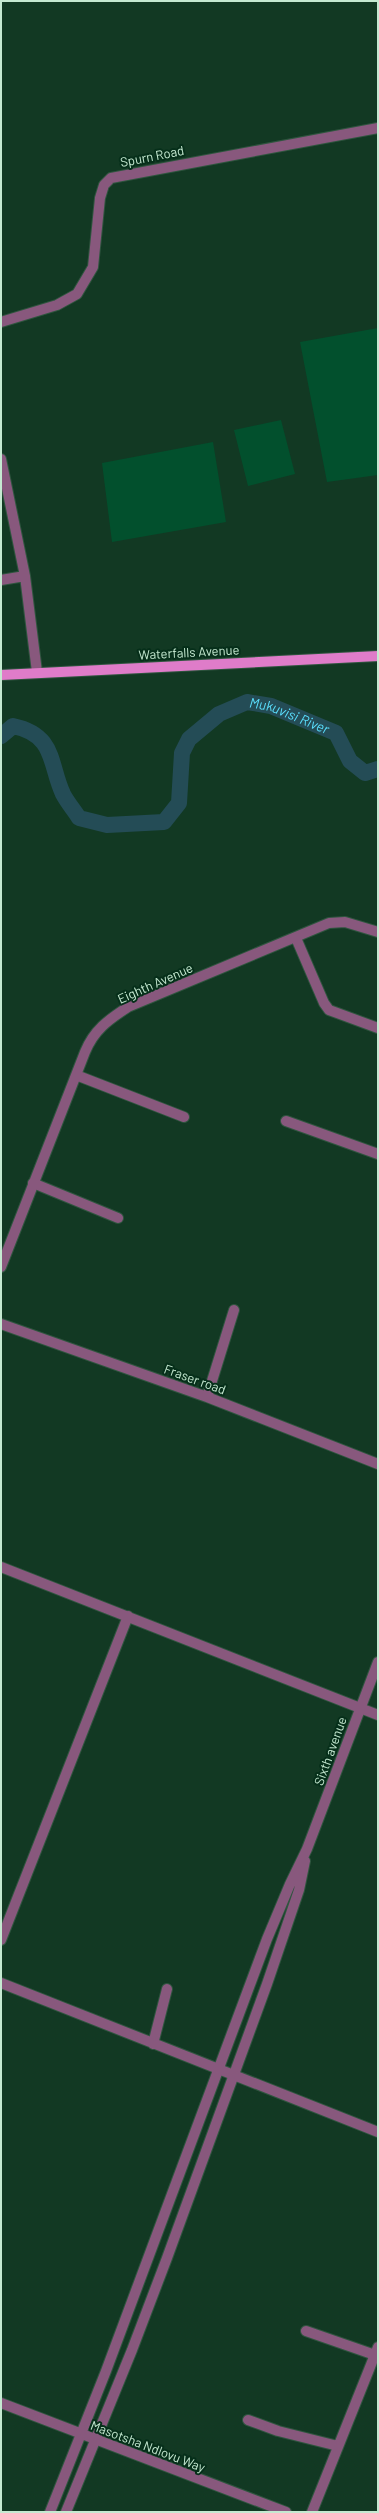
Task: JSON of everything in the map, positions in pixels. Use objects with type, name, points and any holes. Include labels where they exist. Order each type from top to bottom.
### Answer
[{"type":"main road","name":"Waterfalls Avenue","points":[[1,675],[378,656]]},
{"type":"street","name":"Spurn Road","points":[[1,322],[57,305],[77,294],[94,267],[100,198],[104,185],[111,178],[378,128]]},
{"type":"street","points":[[1,459],[25,576],[37,672]]},
{"type":"street","points":[[1,580],[25,576]]},
{"type":"street","name":"Eighth Avenue","points":[[1,1267],[5,1243],[33,1183],[91,1036],[101,1026],[128,1007],[334,922],[351,924],[378,932]]},
{"type":"street","points":[[296,938],[324,1003],[329,1010],[378,1028]]},
{"type":"street","points":[[76,1074],[184,1116]]},
{"type":"street","points":[[286,1121],[378,1154]]},
{"type":"street","points":[[33,1183],[118,1218]]},
{"type":"street","points":[[207,1397],[234,1310]]},
{"type":"street","name":"Fraser road","points":[[1,1324],[207,1397],[378,1464]]},
{"type":"street","points":[[1,1567],[378,1715]]},
{"type":"street","points":[[1,1940],[128,1616]]},
{"type":"street","name":"Sixth avenue","points":[[308,1849],[378,1662]]},
{"type":"street","points":[[50,2512],[219,2070],[267,1939],[290,1884],[308,1849]]},
{"type":"street","points":[[66,2512],[135,2343],[233,2076],[299,1890],[308,1849]]},
{"type":"street","points":[[1,1983],[233,2076],[378,2132]]},
{"type":"street","points":[[153,2044],[167,1989]]},
{"type":"street","points":[[306,2331],[376,2351],[312,2512]]},
{"type":"street","name":"Masotsha Ndlovu Way","points":[[1,2403],[286,2512]]},
{"type":"street","points":[[248,2420],[278,2431],[338,2446]]},
{"type":"green space","points":[[378,328],[378,475],[327,482],[300,342]]},
{"type":"green space","points":[[281,420],[295,474],[248,486],[234,430]]},
{"type":"green space","points":[[213,442],[226,522],[112,542],[102,463]]},
{"type":"waterway","name":"Mukuvisi River","points":[[1,736],[13,726],[27,730],[37,736],[49,752],[63,794],[79,818],[107,825],[164,822],[179,803],[182,753],[189,739],[219,714],[247,702],[271,706],[336,733],[350,761],[365,773],[378,769]]}]
